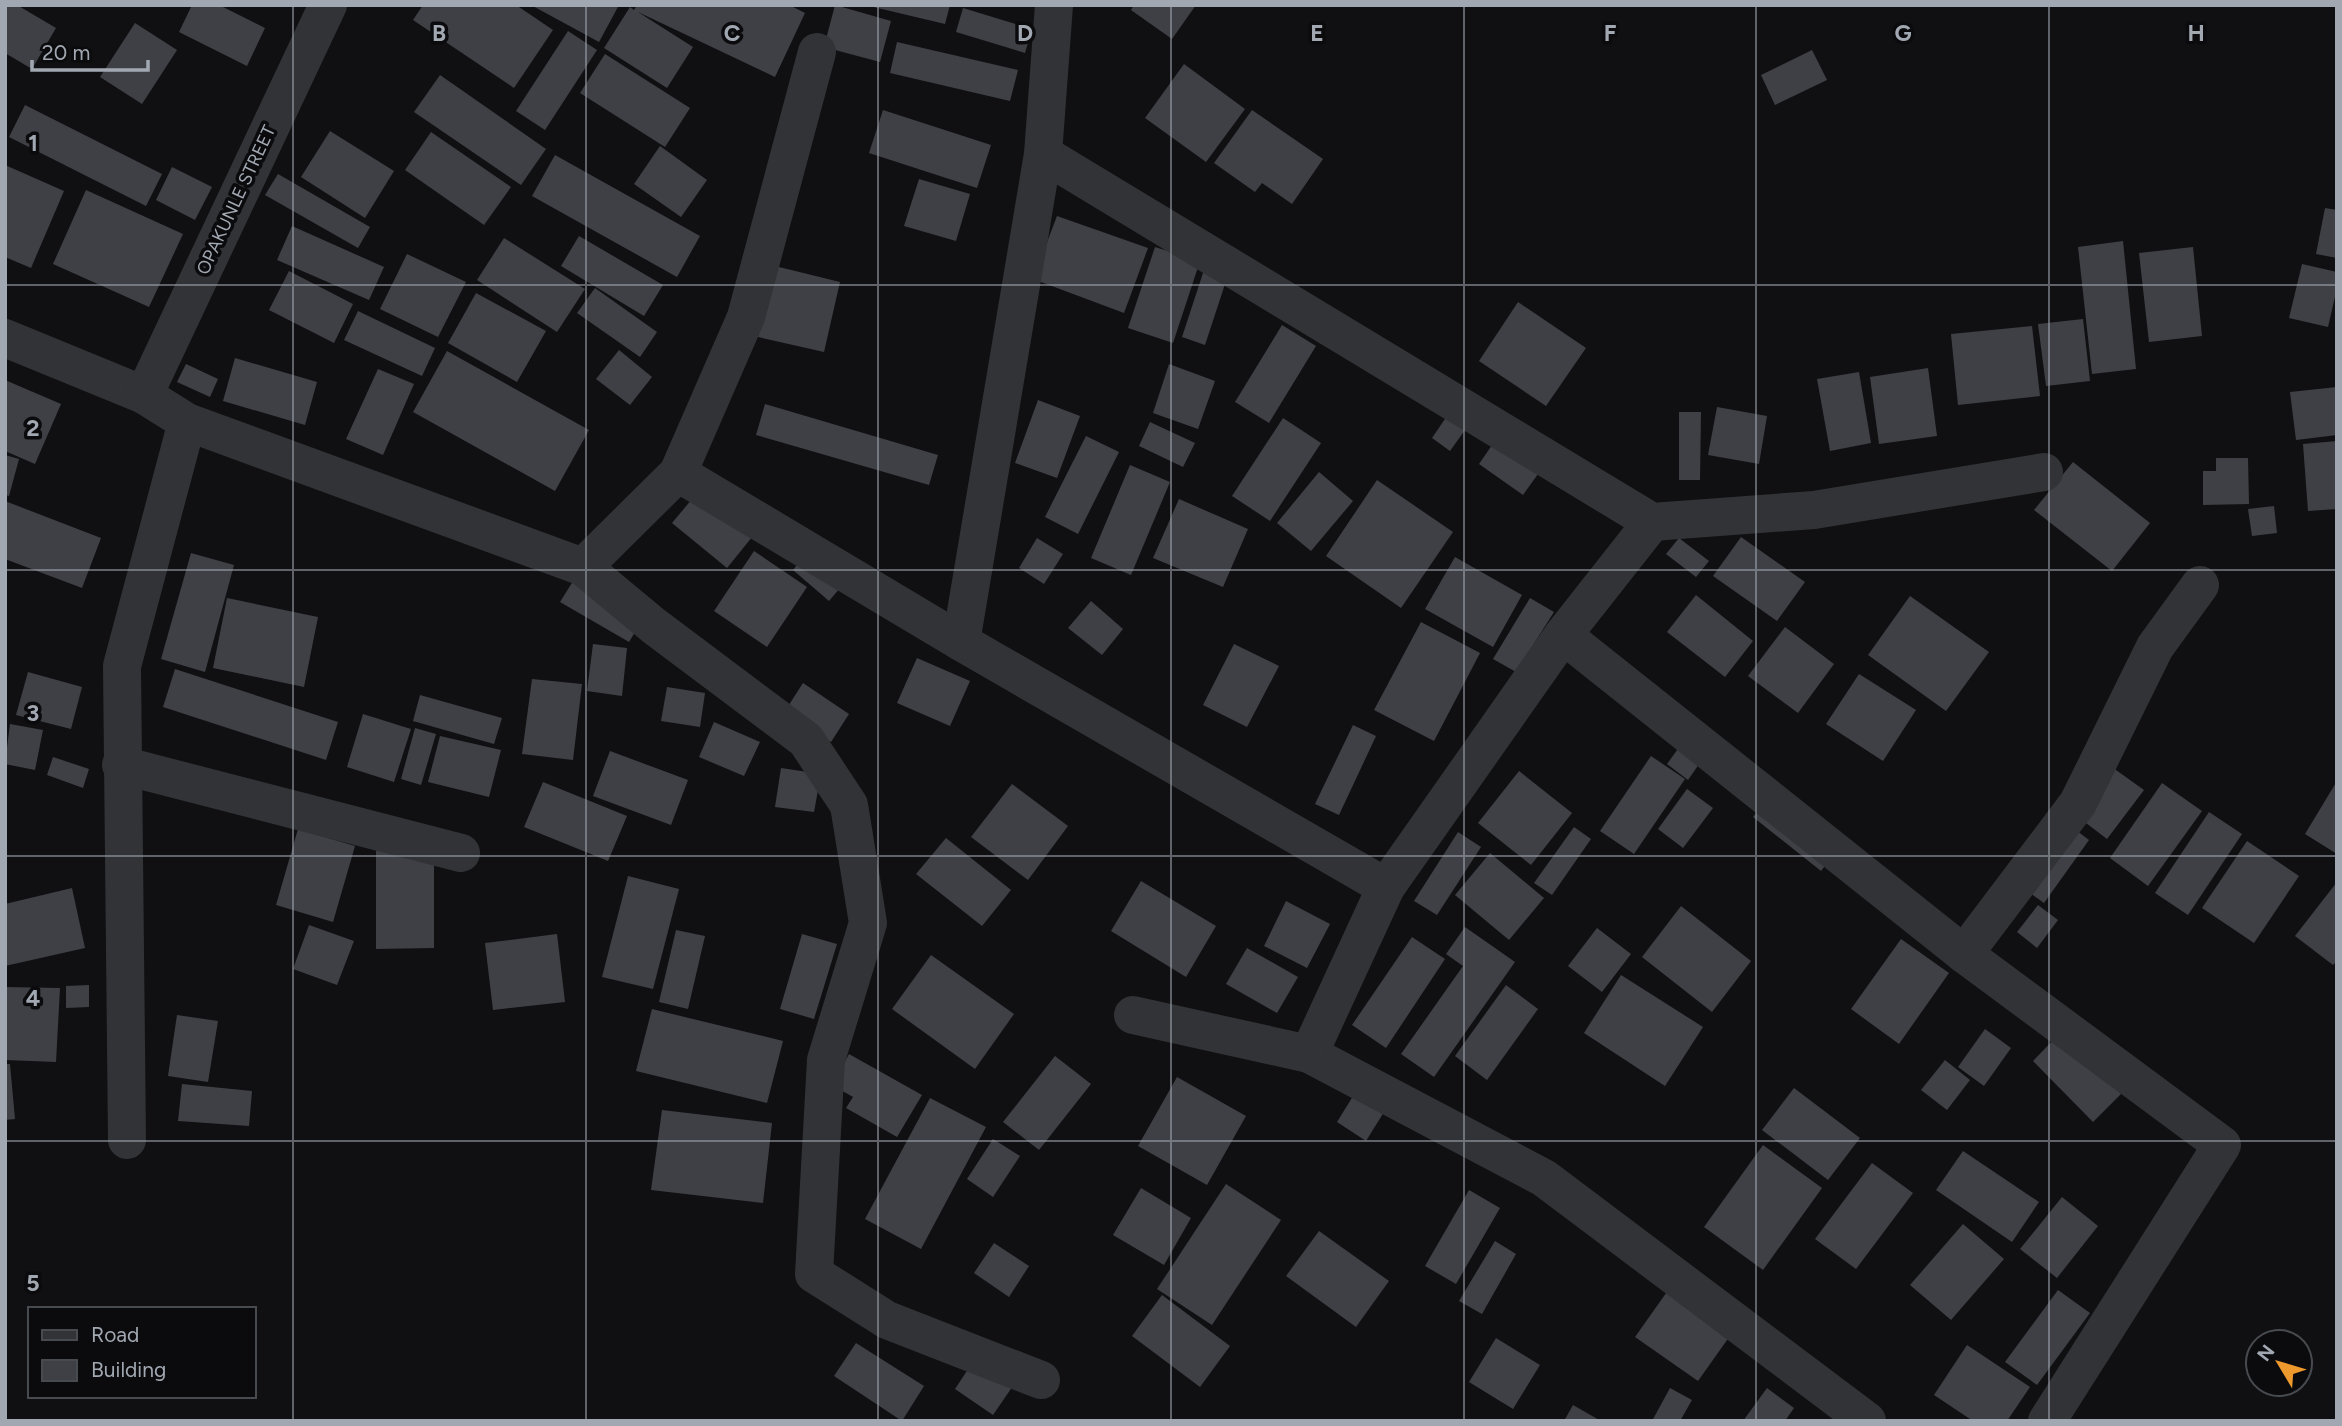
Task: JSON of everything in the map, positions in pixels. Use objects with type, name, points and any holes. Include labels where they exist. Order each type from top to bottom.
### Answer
[{"type":"street","name":"OPAKUNLE STREET","points":[[144,394],[328,5]]},
{"type":"street","points":[[961,642],[1043,154],[1054,5]]},
{"type":"street","points":[[583,567],[678,473],[746,317],[817,52]]},
{"type":"street","points":[[1043,154],[1652,522],[1814,510],[2044,472]]},
{"type":"street","points":[[5,338],[144,394],[187,422],[583,567],[654,626],[806,740],[849,805],[868,923],[826,1060],[814,1273],[887,1320],[1041,1380]]},
{"type":"street","points":[[127,1140],[122,666],[187,422]]},
{"type":"street","points":[[678,473],[961,642],[1386,887]]},
{"type":"street","points":[[1309,1054],[1386,887],[1563,635],[1652,522]]},
{"type":"street","points":[[1964,954],[2078,803],[2155,647],[2200,585]]},
{"type":"street","points":[[1563,635],[1964,954],[2222,1145],[2047,1421]]},
{"type":"street","points":[[121,765],[461,853]]},
{"type":"street","points":[[1133,1015],[1309,1054],[1544,1178],[1867,1421]]},
{"type":"building","points":[[5,5],[17,5],[56,28],[32,69],[5,53]]},
{"type":"building","points":[[192,5],[219,5],[265,28],[247,66],[179,32]]},
{"type":"building","points":[[423,5],[516,5],[553,30],[514,88],[413,20]]},
{"type":"building","points":[[531,5],[619,5],[599,42]]},
{"type":"building","points":[[637,5],[789,5],[805,13],[775,77],[638,12],[693,47],[667,88],[604,48],[630,7],[634,10]]},
{"type":"building","points":[[835,5],[891,21],[880,62],[824,47]]},
{"type":"building","points":[[865,5],[950,5],[945,24]]},
{"type":"building","points":[[1134,5],[1196,5],[1172,39],[1131,10]]},
{"type":"building","points":[[963,8],[1032,29],[1025,53],[956,32]]},
{"type":"building","points":[[135,23],[177,50],[142,104],[100,77]]},
{"type":"building","points":[[568,31],[597,50],[545,130],[516,111]]},
{"type":"building","points":[[897,42],[1018,70],[1010,101],[890,73]]},
{"type":"building","points":[[1812,50],[1827,80],[1775,105],[1761,75]]},
{"type":"building","points":[[605,54],[690,108],[665,147],[580,93]]},
{"type":"building","points":[[1184,64],[1245,109],[1206,162],[1145,118]]},
{"type":"building","points":[[440,75],[546,149],[521,185],[414,112]]},
{"type":"building","points":[[25,105],[162,174],[146,206],[9,137]]},
{"type":"building","points":[[883,110],[991,145],[977,188],[869,153]]},
{"type":"building","points":[[1252,110],[1323,159],[1292,204],[1262,183],[1255,192],[1214,163]]},
{"type":"building","points":[[330,131],[394,171],[365,218],[301,177]]},
{"type":"building","points":[[431,132],[511,187],[484,225],[405,170]]},
{"type":"building","points":[[660,146],[707,180],[681,217],[634,184]]},
{"type":"building","points":[[555,155],[700,236],[677,277],[532,196]]},
{"type":"building","points":[[5,165],[64,191],[31,268],[5,257]]},
{"type":"building","points":[[172,167],[212,187],[195,220],[156,200]]},
{"type":"building","points":[[278,174],[370,227],[358,248],[265,195]]},
{"type":"building","points":[[919,179],[970,194],[956,241],[904,226]]},
{"type":"building","points":[[86,190],[183,234],[149,307],[53,264]]},
{"type":"building","points":[[2325,208],[2337,210],[2337,258],[2316,254]]},
{"type":"building","points":[[1057,216],[1148,248],[1124,313],[1033,279]]},
{"type":"building","points":[[292,226],[384,267],[369,300],[277,260]]},
{"type":"building","points":[[579,236],[663,285],[644,316],[561,266]]},
{"type":"building","points":[[504,238],[585,289],[557,332],[477,280]]},
{"type":"building","points":[[2123,241],[2136,369],[2092,374],[2078,247]]},
{"type":"building","points":[[1155,247],[1200,261],[1173,343],[1128,328]]},
{"type":"building","points":[[2193,247],[2202,336],[2149,342],[2139,253]]},
{"type":"building","points":[[407,254],[466,282],[438,337],[380,309]]},
{"type":"building","points":[[2302,264],[2337,272],[2337,288],[2328,327],[2289,318]]},
{"type":"building","points":[[775,266],[840,282],[824,352],[758,337]]},
{"type":"building","points":[[1204,270],[1227,278],[1205,345],[1182,337]]},
{"type":"building","points":[[289,271],[353,304],[334,343],[269,310]]},
{"type":"building","points":[[595,288],[657,332],[640,357],[577,313]]},
{"type":"building","points":[[476,293],[546,331],[517,382],[448,343]]},
{"type":"building","points":[[1518,302],[1586,348],[1546,406],[1479,361]]},
{"type":"building","points":[[358,311],[435,348],[422,376],[344,340]]},
{"type":"building","points":[[2083,319],[2090,381],[2046,386],[2038,324]]},
{"type":"building","points":[[1282,325],[1316,346],[1269,423],[1235,402]]},
{"type":"building","points":[[2032,326],[2040,396],[1958,405],[1951,334]]},
{"type":"building","points":[[619,350],[652,377],[630,405],[596,379]]},
{"type":"building","points":[[447,351],[589,430],[555,491],[413,412]]},
{"type":"building","points":[[235,358],[317,382],[305,425],[223,401]]},
{"type":"building","points":[[186,364],[218,379],[210,397],[177,382]]},
{"type":"building","points":[[1169,364],[1215,381],[1198,429],[1153,413]]},
{"type":"building","points":[[1928,368],[1937,436],[1879,444],[1870,377]]},
{"type":"building","points":[[378,369],[414,384],[383,455],[346,439]]},
{"type":"building","points":[[1859,372],[1871,443],[1830,451],[1817,379]]},
{"type":"building","points":[[5,380],[61,404],[35,464],[5,451]]},
{"type":"building","points":[[2337,387],[2337,435],[2296,440],[2290,392]]},
{"type":"building","points":[[1038,400],[1080,416],[1057,478],[1015,463]]},
{"type":"building","points":[[765,404],[938,455],[929,485],[756,435]]},
{"type":"building","points":[[1717,407],[1767,416],[1759,464],[1708,455]]},
{"type":"building","points":[[1451,410],[1470,423],[1450,451],[1432,438]]},
{"type":"building","points":[[1679,412],[1701,412],[1700,480],[1679,480]]},
{"type":"building","points":[[1283,418],[1321,443],[1270,521],[1232,496]]},
{"type":"building","points":[[1150,422],[1195,443],[1183,467],[1139,446]]},
{"type":"building","points":[[1501,432],[1546,463],[1523,495],[1479,464]]},
{"type":"building","points":[[1086,436],[1119,452],[1078,534],[1045,517]]},
{"type":"building","points":[[2337,441],[2337,509],[2308,511],[2303,444]]},
{"type":"building","points":[[5,455],[19,459],[9,496],[5,495]]},
{"type":"building","points":[[2216,458],[2248,458],[2249,504],[2203,505],[2203,471],[2216,471]]},
{"type":"building","points":[[2073,462],[2150,523],[2112,571],[2034,510]]},
{"type":"building","points":[[1130,465],[1170,482],[1131,575],[1091,558]]},
{"type":"building","points":[[1319,472],[1353,501],[1311,551],[1277,523]]},
{"type":"building","points":[[1377,480],[1453,532],[1401,608],[1326,556]]},
{"type":"building","points":[[703,486],[757,531],[727,568],[672,523]]},
{"type":"building","points":[[1179,499],[1248,529],[1223,587],[1153,558]]},
{"type":"building","points":[[5,501],[101,538],[82,588],[5,559]]},
{"type":"building","points":[[2274,506],[2277,533],[2252,536],[2248,509]]},
{"type":"building","points":[[1741,537],[1805,582],[1777,621],[1713,576]]},
{"type":"building","points":[[1037,538],[1063,554],[1044,584],[1019,568]]},
{"type":"building","points":[[1679,538],[1709,561],[1696,577],[1666,554]]},
{"type":"building","points":[[809,550],[846,581],[829,601],[793,570]]},
{"type":"building","points":[[754,551],[807,587],[767,647],[714,611]]},
{"type":"building","points":[[191,553],[234,565],[205,672],[161,659]]},
{"type":"building","points":[[1455,557],[1522,595],[1493,647],[1425,609]]},
{"type":"building","points":[[575,578],[643,619],[629,642],[560,602]]},
{"type":"building","points":[[1696,595],[1753,641],[1725,677],[1667,632]]},
{"type":"building","points":[[1910,596],[1989,652],[1946,711],[1868,655]]},
{"type":"building","points":[[227,598],[318,617],[304,687],[213,668]]},
{"type":"building","points":[[1530,598],[1554,612],[1516,672],[1493,659]]},
{"type":"building","points":[[1091,601],[1123,629],[1102,655],[1068,628]]},
{"type":"building","points":[[1421,622],[1480,653],[1434,741],[1374,710]]},
{"type":"building","points":[[1785,627],[1834,664],[1798,713],[1748,676]]},
{"type":"building","points":[[593,644],[627,648],[622,696],[587,691]]},
{"type":"building","points":[[1234,644],[1279,666],[1247,727],[1203,705]]},
{"type":"building","points":[[917,658],[970,681],[950,726],[897,703]]},
{"type":"building","points":[[175,669],[338,722],[326,760],[163,707]]},
{"type":"building","points":[[28,672],[82,687],[71,729],[16,715]]},
{"type":"building","points":[[1859,674],[1916,710],[1883,761],[1826,724]]},
{"type":"building","points":[[532,679],[582,684],[573,760],[522,754]]},
{"type":"building","points":[[803,683],[849,714],[831,742],[785,711]]},
{"type":"building","points":[[667,687],[705,693],[700,727],[661,721]]},
{"type":"building","points":[[420,695],[502,718],[494,744],[413,721]]},
{"type":"building","points":[[363,714],[411,729],[394,782],[347,767]]},
{"type":"building","points":[[714,722],[760,742],[744,776],[699,757]]},
{"type":"building","points":[[10,724],[43,730],[35,770],[5,764]]},
{"type":"building","points":[[1353,725],[1376,736],[1339,815],[1315,804]]},
{"type":"building","points":[[415,728],[436,734],[421,785],[401,779]]},
{"type":"building","points":[[440,736],[501,750],[489,797],[428,782]]},
{"type":"building","points":[[1683,742],[1704,757],[1688,780],[1667,764]]},
{"type":"building","points":[[610,751],[688,780],[671,825],[593,796]]},
{"type":"building","points":[[1651,756],[1685,779],[1634,854],[1600,831]]},
{"type":"building","points":[[53,757],[89,769],[83,788],[47,775]]},
{"type":"building","points":[[2109,765],[2144,790],[2107,839],[2073,813]]},
{"type":"building","points":[[781,768],[821,774],[814,812],[775,807]]},
{"type":"building","points":[[1519,771],[1572,813],[1531,865],[1478,823]]},
{"type":"building","points":[[2337,781],[2337,854],[2305,834]]},
{"type":"building","points":[[543,782],[627,816],[608,861],[524,827]]},
{"type":"building","points":[[2162,783],[2202,811],[2148,886],[2110,858]]},
{"type":"building","points":[[1012,784],[1068,826],[1028,880],[971,837]]},
{"type":"building","points":[[1687,789],[1713,808],[1683,848],[1658,829]]},
{"type":"building","points":[[1771,794],[1839,848],[1821,871],[1753,817]]},
{"type":"building","points":[[2209,812],[2242,834],[2188,915],[2155,893]]},
{"type":"building","points":[[2068,824],[2089,840],[2044,903],[2023,888]]},
{"type":"building","points":[[1574,827],[1591,839],[1552,895],[1534,883]]},
{"type":"building","points":[[298,829],[355,846],[333,922],[276,905]]},
{"type":"building","points":[[434,832],[434,948],[376,949],[376,833]]},
{"type":"building","points":[[1458,832],[1481,847],[1437,915],[1414,901]]},
{"type":"building","points":[[946,838],[1011,890],[982,926],[916,874]]},
{"type":"building","points":[[2247,841],[2299,876],[2254,943],[2202,908]]},
{"type":"building","points":[[1490,853],[1544,898],[1509,940],[1455,895]]},
{"type":"building","points":[[628,876],[679,889],[653,989],[602,977]]},
{"type":"building","points":[[1141,881],[1216,926],[1186,977],[1111,931]]},
{"type":"building","points":[[2337,882],[2337,961],[2333,965],[2295,936]]},
{"type":"building","points":[[72,888],[85,948],[5,966],[5,904]]},
{"type":"building","points":[[1286,901],[1330,924],[1307,968],[1264,946]]},
{"type":"building","points":[[2038,905],[2058,920],[2037,948],[2017,932]]},
{"type":"building","points":[[1681,906],[1751,961],[1712,1012],[1642,957]]},
{"type":"building","points":[[309,925],[354,941],[337,985],[293,969]]},
{"type":"building","points":[[1465,927],[1515,962],[1434,1077],[1401,1054],[1463,966],[1446,954]]},
{"type":"building","points":[[1597,928],[1631,954],[1602,992],[1568,966]]},
{"type":"building","points":[[676,930],[705,936],[688,1009],[659,1002]]},
{"type":"building","points":[[557,934],[565,1002],[493,1010],[485,943]]},
{"type":"building","points":[[802,934],[837,944],[814,1019],[780,1009]]},
{"type":"building","points":[[1412,937],[1445,959],[1386,1048],[1352,1025]]},
{"type":"building","points":[[1901,939],[1949,973],[1899,1044],[1851,1009]]},
{"type":"building","points":[[1247,948],[1298,977],[1277,1013],[1226,984]]},
{"type":"building","points":[[931,955],[1014,1014],[975,1069],[892,1009]]},
{"type":"building","points":[[1621,975],[1703,1027],[1665,1086],[1584,1033]]},
{"type":"building","points":[[89,985],[89,1007],[66,1008],[66,986]]},
{"type":"building","points":[[1506,985],[1538,1009],[1487,1080],[1455,1056]]},
{"type":"building","points":[[5,987],[60,988],[56,1062],[5,1060]]},
{"type":"building","points":[[652,1009],[783,1041],[767,1103],[636,1071]]},
{"type":"building","points":[[177,1015],[218,1021],[208,1082],[168,1076]]},
{"type":"building","points":[[1985,1029],[2011,1048],[1984,1086],[1958,1067]]},
{"type":"building","points":[[2061,1032],[2121,1094],[2093,1122],[2033,1061]]},
{"type":"building","points":[[849,1054],[922,1095],[897,1137],[846,1108],[853,1097],[832,1085]]},
{"type":"building","points":[[1055,1056],[1091,1084],[1039,1150],[1003,1122]]},
{"type":"building","points":[[1945,1060],[1970,1080],[1947,1110],[1921,1090]]},
{"type":"building","points":[[5,1064],[10,1064],[15,1119],[5,1120]]},
{"type":"building","points":[[1177,1077],[1246,1116],[1207,1185],[1138,1146]]},
{"type":"building","points":[[182,1084],[252,1091],[249,1126],[178,1121]]},
{"type":"building","points":[[1794,1088],[1860,1138],[1828,1180],[1762,1130]]},
{"type":"building","points":[[1355,1093],[1384,1112],[1366,1141],[1337,1122]]},
{"type":"building","points":[[930,1098],[986,1127],[921,1249],[865,1219]]},
{"type":"building","points":[[662,1110],[772,1123],[763,1203],[651,1190]]},
{"type":"building","points":[[993,1139],[1020,1156],[993,1197],[967,1179]]},
{"type":"building","points":[[1763,1145],[1822,1188],[1763,1270],[1704,1227]]},
{"type":"building","points":[[1963,1151],[2039,1202],[2012,1242],[1936,1190]]},
{"type":"building","points":[[1872,1163],[1913,1193],[1856,1269],[1815,1239]]},
{"type":"building","points":[[1226,1184],[1281,1220],[1212,1325],[1157,1289]]},
{"type":"building","points":[[1141,1188],[1191,1218],[1164,1265],[1113,1235]]},
{"type":"building","points":[[1469,1190],[1500,1208],[1456,1284],[1425,1266]]},
{"type":"building","points":[[2062,1197],[2098,1226],[2057,1278],[2020,1249]]},
{"type":"building","points":[[1963,1224],[2004,1259],[1951,1320],[1910,1285]]},
{"type":"building","points":[[1319,1231],[1389,1281],[1356,1327],[1286,1276]]},
{"type":"building","points":[[1495,1241],[1516,1254],[1482,1314],[1459,1301]]},
{"type":"building","points":[[994,1243],[1029,1266],[1009,1297],[974,1273]]},
{"type":"building","points":[[1669,1289],[1732,1333],[1698,1381],[1635,1337]]},
{"type":"building","points":[[2058,1290],[2090,1313],[2037,1385],[2005,1362]]},
{"type":"building","points":[[1162,1295],[1230,1346],[1200,1387],[1132,1336]]},
{"type":"building","points":[[1496,1338],[1540,1365],[1513,1409],[1469,1382]]},
{"type":"building","points":[[856,1343],[924,1386],[902,1421],[834,1376]]},
{"type":"building","points":[[1967,1345],[2030,1387],[2007,1421],[1973,1421],[1934,1395]]},
{"type":"building","points":[[978,1354],[1017,1380],[993,1415],[955,1389]]},
{"type":"building","points":[[1670,1388],[1692,1400],[1680,1421],[1652,1421]]},
{"type":"building","points":[[1767,1388],[1794,1408],[1785,1421],[1743,1421]]},
{"type":"building","points":[[1573,1405],[1601,1421],[1564,1421]]}]
